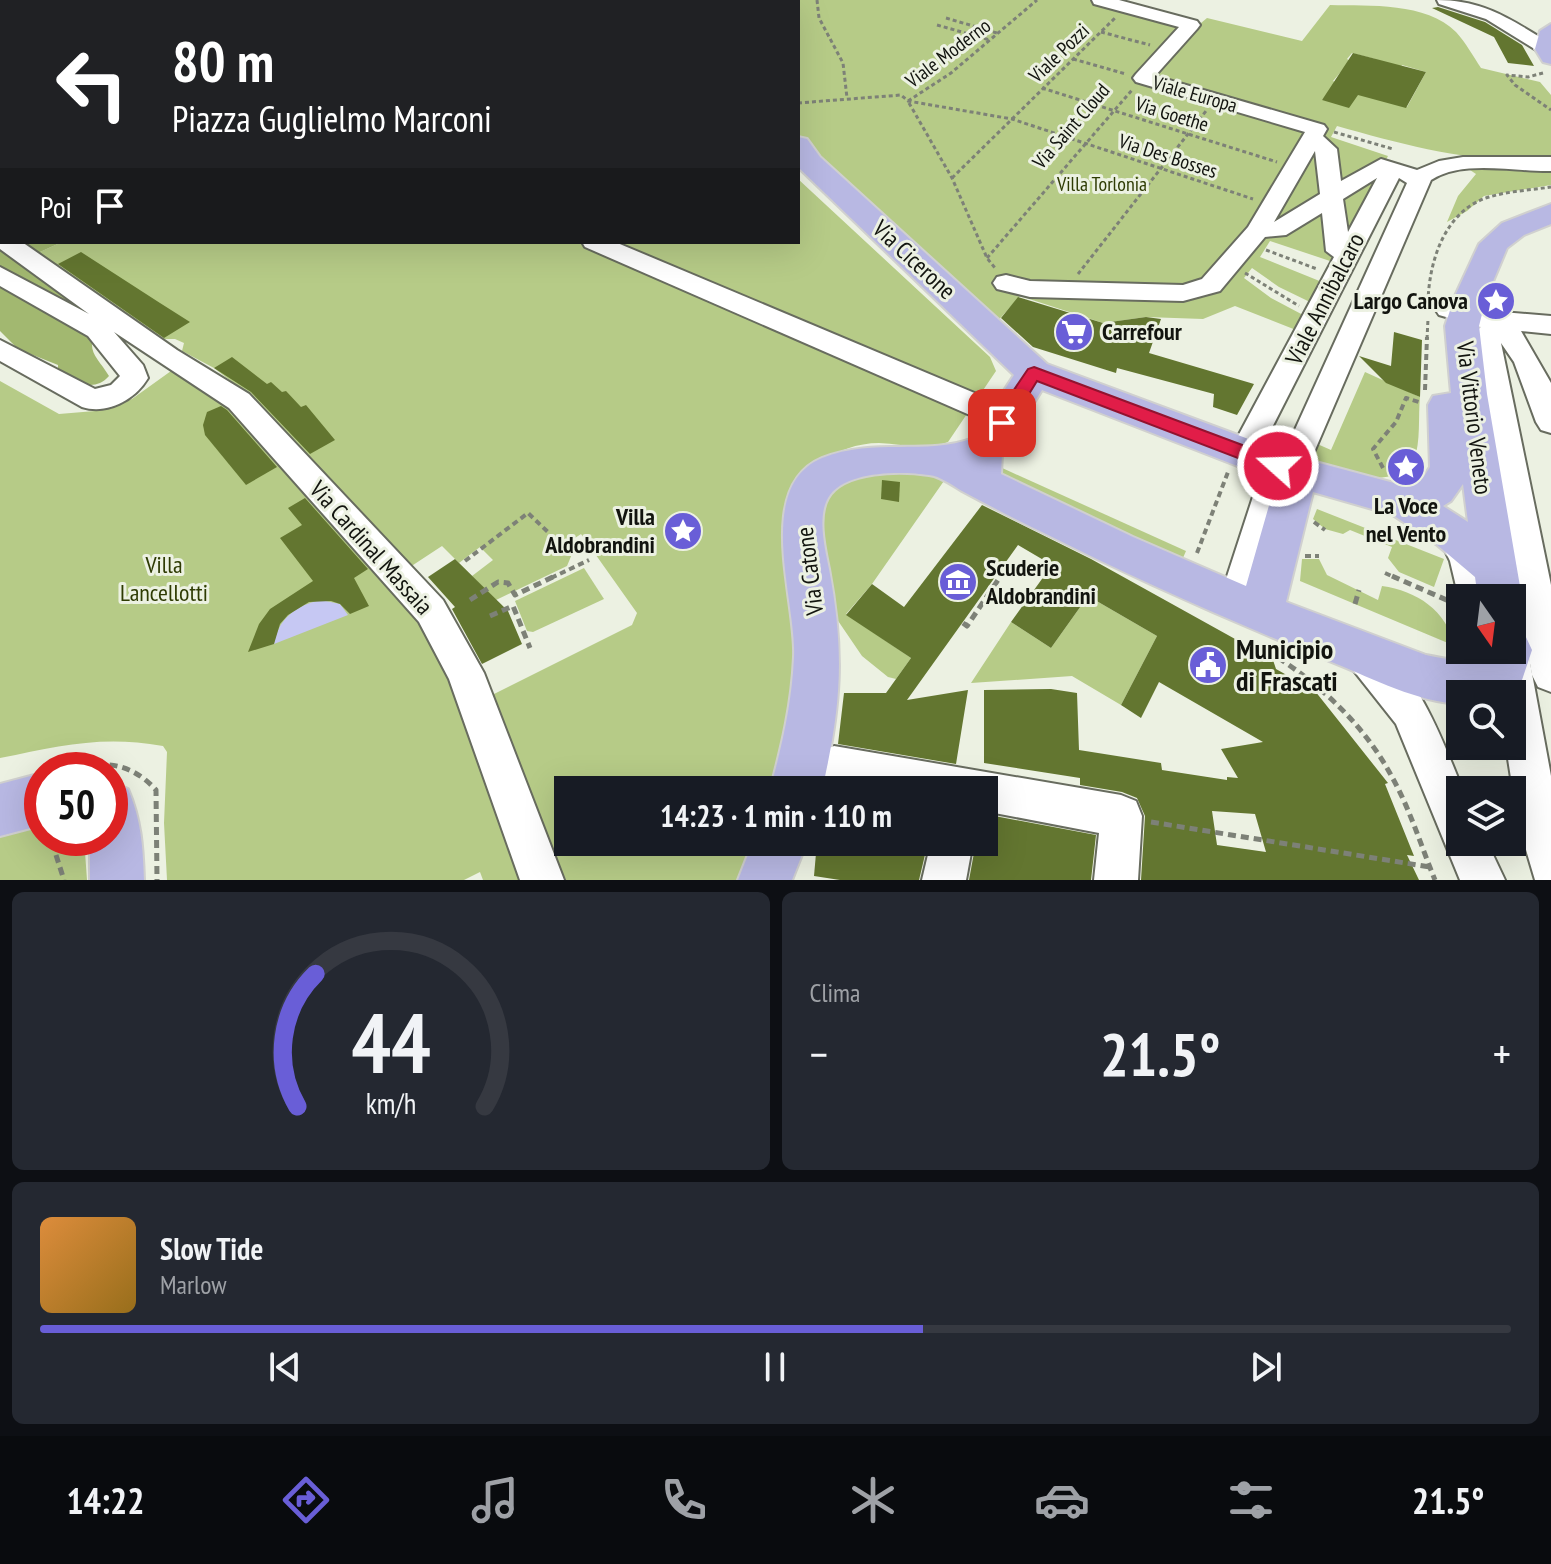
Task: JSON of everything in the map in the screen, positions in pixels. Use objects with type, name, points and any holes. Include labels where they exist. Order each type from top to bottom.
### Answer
[{"type":"main road","name":"Via Cicerone","points":[[800,148],[810,163],[1034,373]]},
{"type":"main road","name":"Via Vittorio Veneto","points":[[1396,490],[1432,495],[1439,490],[1451,463],[1444,370],[1471,319],[1460,256],[1475,233],[1499,217],[1551,199]]},
{"type":"main road","name":"Via Vittorio Veneto","points":[[1490,584],[1463,336],[1471,319],[1487,255],[1494,244],[1513,229],[1551,213]]},
{"type":"main road","points":[[1001,493],[982,468],[996,433],[1034,373],[1270,464],[1396,490],[1451,532],[1487,584]]},
{"type":"main road","points":[[940,461],[966,457],[996,433]]},
{"type":"main road","name":"Via Catone","points":[[799,776],[809,726],[818,646],[804,535],[807,500],[824,477],[843,467],[893,460],[940,461]]},
{"type":"main road","points":[[940,461],[1244,613],[1426,677],[1474,664]]},
{"type":"main road","points":[[1244,613],[1270,464]]},
{"type":"main road","points":[[117,880],[116,832],[133,799]]},
{"type":"main road","points":[[765,880],[774,856]]},
{"type":"street","points":[[1100,0],[1125,8]]},
{"type":"street","points":[[1445,0],[1492,15],[1548,49]]},
{"type":"street","name":"Via Saint Cloud","points":[[1125,8],[1191,25],[1143,78]]},
{"type":"street","name":"Viale Europa","points":[[1143,78],[1321,133]]},
{"type":"street","points":[[1261,240],[1270,205],[1293,167],[1321,133]]},
{"type":"street","points":[[1321,133],[1326,149],[1338,251]]},
{"type":"street","points":[[1006,283],[1030,289],[1183,293],[1211,285],[1261,240],[1332,198],[1392,157],[1418,181],[1427,171],[1444,166],[1551,164]]},
{"type":"street","name":"Viale Annibalcaro","points":[[1270,464],[1392,157]]},
{"type":"street","name":"Viale Annibalcaro","points":[[1270,464],[1418,181]]},
{"type":"street","name":"Via Cardinal Massaia","points":[[9,244],[167,357],[239,401],[431,611],[465,673],[542,880]]},
{"type":"street","points":[[598,244],[996,433]]},
{"type":"street","points":[[0,275],[97,330],[133,372],[134,378],[120,393],[92,400],[0,349]]},
{"type":"street","points":[[1471,319],[1551,325]]},
{"type":"street","points":[[1471,319],[1505,331],[1518,346],[1551,422]]},
{"type":"street","points":[[1471,319],[1551,675]]},
{"type":"street","points":[[133,372],[167,357]]},
{"type":"street","points":[[1359,652],[1390,683],[1411,712],[1446,793]]},
{"type":"street","points":[[1493,664],[1534,822],[1551,866]]},
{"type":"street","points":[[834,766],[894,776]]},
{"type":"street","points":[[998,794],[1131,818],[1116,880]]},
{"type":"street","points":[[944,880],[949,856]]},
{"type":"street","points":[[1471,856],[1483,880]]},
{"type":"path","points":[[817,0],[819,18],[843,63],[847,98]]},
{"type":"path","name":"Viale Moderno","points":[[1006,283],[987,258],[952,178],[908,101],[951,73],[1037,0]]},
{"type":"path","name":"Viale Pozzi","points":[[952,178],[1125,8]]},
{"type":"path","points":[[946,18],[998,33]]},
{"type":"path","points":[[937,25],[990,40]]},
{"type":"path","points":[[1101,32],[1168,50]]},
{"type":"path","points":[[1548,49],[1528,77],[1507,75],[1515,85],[1551,110]]},
{"type":"path","name":"Viale Europa","points":[[1073,59],[1143,78]]},
{"type":"path","name":"Via Saint Cloud","points":[[987,258],[1143,78]]},
{"type":"path","name":"Via Goethe","points":[[1042,88],[1293,167]]},
{"type":"path","name":"Via Des Bosses","points":[[800,103],[895,95],[908,101],[1012,119],[1270,205]]},
{"type":"path","points":[[1066,290],[1215,100]]},
{"type":"path","points":[[1321,133],[1392,157]]},
{"type":"path","points":[[1396,490],[1373,449],[1396,422],[1406,398],[1424,403],[1429,272],[1450,223],[1487,197],[1551,187]]},
{"type":"path","points":[[1261,240],[1327,272]]},
{"type":"path","points":[[1247,274],[1308,310]]},
{"type":"path","points":[[1196,556],[1270,464]]},
{"type":"path","points":[[465,561],[528,513],[549,533]]},
{"type":"path","points":[[1312,520],[1325,530]]},
{"type":"path","points":[[1374,540],[1375,532]]},
{"type":"path","points":[[1303,556],[1319,556]]},
{"type":"path","points":[[470,600],[498,582],[508,583],[515,595],[589,560]]},
{"type":"path","points":[[1385,573],[1433,595]]},
{"type":"path","points":[[963,623],[967,626],[998,580]]},
{"type":"path","points":[[1355,604],[1359,590]]},
{"type":"path","points":[[490,616],[513,606],[530,648]]},
{"type":"path","points":[[1244,613],[1352,720],[1392,775],[1435,880]]},
{"type":"path","points":[[133,799],[157,880]]},
{"type":"path","points":[[1131,818],[1430,867]]},
{"type":"path","points":[[56,856],[64,880]]},
{"type":"green space","name":"Villa Torlonia","points":[[800,0],[1109,0],[1201,23],[1207,18],[1302,41],[1330,5],[1397,8],[1429,15],[1444,22],[1456,32],[1481,68],[1540,82],[1551,95],[1551,158],[1469,156],[1416,147],[1337,126],[1331,137],[1388,156],[1333,262],[1270,241],[1260,257],[1322,282],[1312,303],[1279,287],[1252,268],[1244,278],[1271,298],[1305,316],[1296,330],[1235,306],[1203,319],[1146,317],[1103,323],[1020,296],[995,324],[800,144]],"holes":[[[1352,53],[1375,59],[1397,73],[1402,65],[1426,72],[1407,107],[1358,93],[1322,100],[1337,83],[1333,81],[1350,61],[1347,59]]]},
{"type":"green space","points":[[1551,169],[1551,185],[1484,196],[1467,211],[1447,222],[1458,196],[1476,174],[1470,170]]},
{"type":"green space","name":"Villa Aldobrandini","points":[[800,181],[990,357],[996,371],[948,442],[923,447],[863,444],[819,462],[805,628],[779,776],[554,776],[554,854],[488,697],[632,625],[637,613],[581,534],[572,540],[572,554],[567,566],[496,600],[472,576],[493,560],[480,547],[459,563],[442,546],[410,567],[249,395],[214,368],[182,351],[184,343],[161,339],[29,257],[58,244],[800,244]]},
{"type":"green space","points":[[0,244],[58,244],[29,257],[49,286],[83,308],[98,324],[92,347],[109,376],[97,384],[78,383],[58,374],[58,365],[18,349],[0,331]]},
{"type":"green space","name":"Villa Lancellotti","points":[[171,371],[231,408],[420,619],[448,668],[519,880],[483,880],[480,872],[464,880],[167,880],[164,823],[167,752],[163,746],[100,742],[0,758],[0,381],[59,414],[95,411],[132,399]]},
{"type":"green space","points":[[1365,372],[1420,397],[1414,460],[1407,469],[1396,475],[1382,477],[1349,477],[1308,470],[1315,443],[1331,450]]},
{"type":"green space","points":[[907,466],[946,478],[872,584],[846,614],[911,658],[896,679],[888,677],[862,656],[830,609],[819,513],[831,487],[844,479]]},
{"type":"green space","points":[[1000,467],[1186,551],[1179,567],[993,479]]},
{"type":"green space","points":[[1317,509],[1444,559],[1434,587],[1399,572],[1388,558],[1392,547],[1350,530],[1343,534],[1325,529],[1313,519]]},
{"type":"green space","points":[[1302,559],[1319,559],[1327,575],[1378,600],[1382,586],[1407,592],[1428,604],[1445,622],[1446,642],[1300,581]]},
{"type":"green space","points":[[584,568],[604,599],[533,632],[527,631],[515,601]]},
{"type":"green space","points":[[1088,596],[1157,636],[1121,705],[1072,676],[971,683],[1011,622],[1051,648]]},
{"type":"green space","points":[[24,829],[24,856],[85,856],[87,880],[0,880],[0,832]]},
{"type":"green space","name":"Villa Aldobrandini","points":[[555,856],[750,856],[737,880],[566,880]]},
{"type":"water","points":[[321,600],[340,604],[348,615],[274,644],[280,627],[290,614],[304,605]]},
{"type":"building","points":[[1438,7],[1485,22],[1522,45],[1534,66],[1508,63],[1494,37],[1432,8]]},
{"type":"building","points":[[1353,53],[1426,72],[1406,108],[1358,95],[1349,108],[1322,100]]},
{"type":"building","points":[[81,252],[190,322],[164,338],[58,264]]},
{"type":"building","points":[[1018,297],[1103,323],[1146,317],[1161,319],[1149,353],[1254,384],[1237,415],[1213,407],[1214,394],[1117,368],[1116,373],[1033,347],[1001,318]]},
{"type":"building","points":[[1394,332],[1422,340],[1420,397],[1386,383],[1359,356],[1391,366]]},
{"type":"building","points":[[232,357],[267,384],[271,382],[282,392],[286,391],[301,407],[306,405],[335,440],[310,454],[251,392],[214,368]]},
{"type":"building","points":[[221,406],[277,467],[246,485],[205,435],[203,425],[207,412]]},
{"type":"building","points":[[882,480],[900,482],[899,502],[881,499]]},
{"type":"building","points":[[305,498],[368,569],[354,578],[369,606],[350,614],[340,604],[331,601],[309,602],[280,624],[274,644],[248,652],[259,624],[270,609],[313,581],[280,538],[302,525],[288,508]]},
{"type":"building","points":[[982,505],[1091,559],[1273,660],[1276,669],[1315,691],[1388,783],[1385,784],[1414,856],[1407,855],[1419,880],[1141,880],[1145,816],[1137,798],[1122,792],[1080,785],[1080,778],[984,763],[984,690],[1051,689],[1077,693],[1079,750],[1161,763],[1162,770],[1227,780],[1227,777],[1238,778],[1221,749],[1263,742],[1159,682],[1141,718],[1121,705],[1157,636],[1088,596],[1051,648],[1011,622],[1052,565],[1018,545],[907,700],[968,690],[956,764],[838,744],[844,693],[886,693],[911,658],[846,615],[872,584],[904,607]],"holes":[[[1212,811],[1255,814],[1266,852],[1217,845]]]},
{"type":"building","points":[[455,559],[508,611],[522,644],[482,664],[452,609],[455,607],[428,577]]},
{"type":"building","points":[[998,817],[1096,835],[1091,880],[969,880],[973,856],[998,856]]},
{"type":"building","points":[[816,856],[925,856],[919,880],[840,880],[814,876]]},
{"type":"place","name":"Largo Canova","points":[[1496,301]]},
{"type":"place","name":"Carrefour","points":[[1074,332]]},
{"type":"place","name":"La Voce nel Vento","points":[[1406,467]]},
{"type":"place","name":"Villa Aldobrandini","points":[[683,531]]},
{"type":"place","name":"Scuderie Aldobrandini","points":[[958,582]]},
{"type":"place","name":"Municipio di Frascati","points":[[1208,665]]},
{"type":"route","points":[[1002,423],[1034,373],[1278,466]]}]
